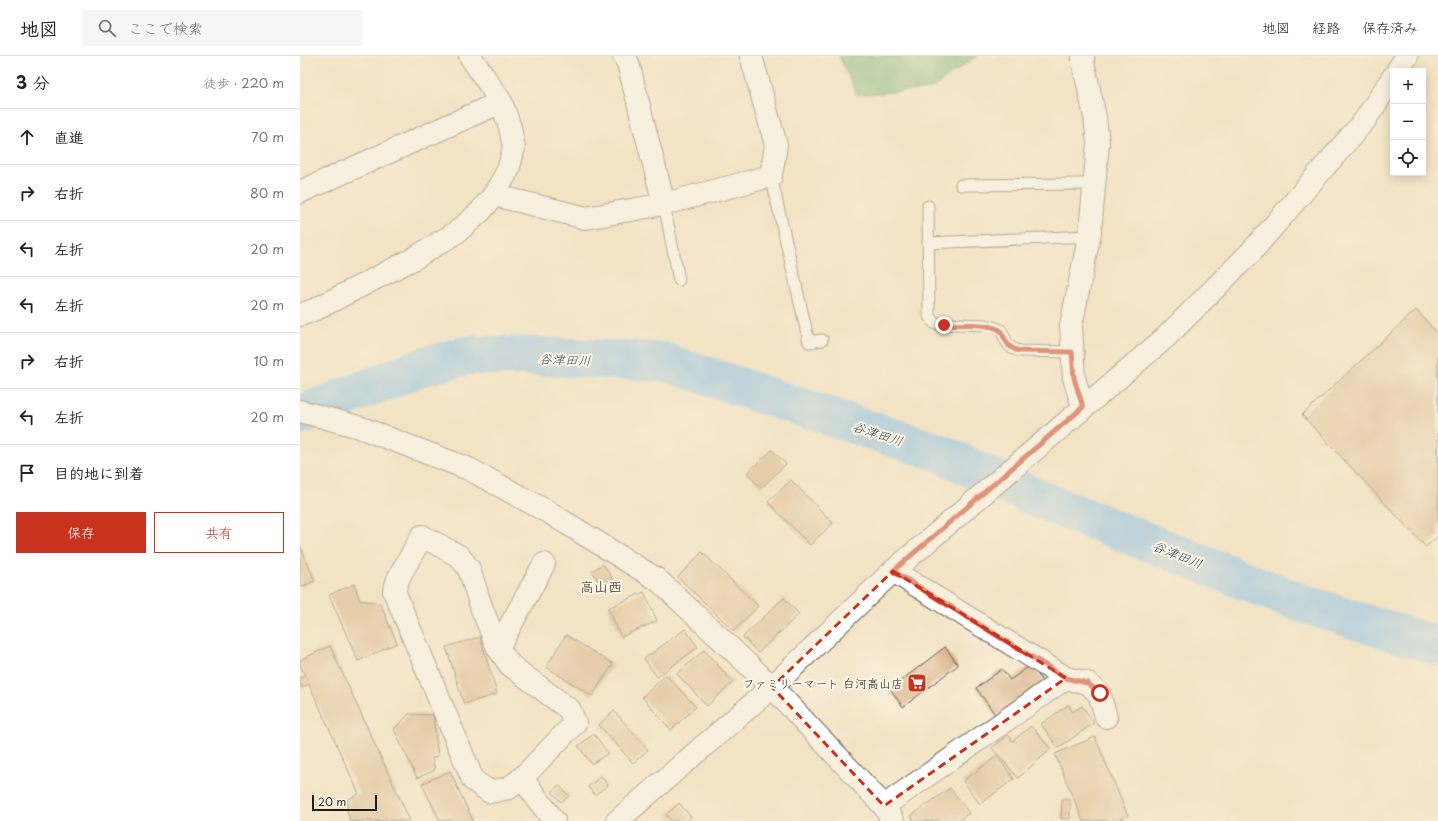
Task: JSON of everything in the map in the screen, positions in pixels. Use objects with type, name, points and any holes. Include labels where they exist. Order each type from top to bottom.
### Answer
[{"type":"street","points":[[300,315],[316,310],[413,259],[457,232],[480,212],[494,195],[508,170],[514,148],[510,127],[501,102],[470,56]]},
{"type":"street","points":[[624,56],[628,63],[664,204]]},
{"type":"street","points":[[494,195],[586,218],[664,204],[771,176],[776,145],[751,56]]},
{"type":"street","points":[[1077,413],[1071,326],[1089,236],[1098,143],[1095,117],[1083,56]]},
{"type":"street","points":[[1399,68],[1407,56]]},
{"type":"street","points":[[617,821],[772,687],[893,571],[1165,338],[1252,251],[1365,120],[1390,82]]},
{"type":"street","points":[[300,192],[501,102]]},
{"type":"street","points":[[300,410],[359,427],[469,469],[550,513],[658,580],[772,687],[889,814],[1066,678]]},
{"type":"street","points":[[422,536],[459,556],[469,569],[482,609],[498,648],[510,665],[570,710],[575,723],[522,778],[509,788],[490,792],[473,780],[394,591],[399,578],[422,536]]},
{"type":"street","points":[[498,648],[544,564]]},
{"type":"street","points":[[893,571],[1066,678],[1087,683],[1100,693],[1106,717]]},
{"type":"street","points":[[522,778],[554,821]]},
{"type":"lane","points":[[771,176],[809,342],[822,340]]},
{"type":"lane","points":[[961,185],[1094,184]]},
{"type":"lane","points":[[664,204],[679,280]]},
{"type":"lane","points":[[928,206],[929,316],[934,323],[944,325],[995,327],[1000,330],[1007,344],[1012,349],[1020,351],[1072,352]]},
{"type":"lane","points":[[928,243],[1089,236]]},
{"type":"highlighted area","points":[[893,571],[1066,678],[884,806],[772,687]]},
{"type":"green space","points":[[839,56],[977,56],[931,89],[857,95]]},
{"type":"building","points":[[1416,310],[1438,334],[1438,536],[1426,547],[1302,415]]},
{"type":"building","points":[[772,450],[786,464],[761,488],[747,473]]},
{"type":"building","points":[[791,480],[833,523],[810,545],[768,502]]},
{"type":"building","points":[[300,545],[315,581],[300,587]]},
{"type":"building","points":[[702,552],[758,606],[734,631],[678,577]]},
{"type":"building","points":[[603,564],[612,578],[601,585],[592,571]]},
{"type":"building","points":[[354,584],[360,600],[380,603],[397,643],[358,661],[329,595]]},
{"type":"building","points":[[644,592],[657,621],[621,637],[608,608]]},
{"type":"building","points":[[784,598],[799,614],[758,653],[743,637]]},
{"type":"building","points":[[685,629],[698,647],[657,677],[644,659]]},
{"type":"building","points":[[566,635],[613,664],[592,696],[546,667]]},
{"type":"building","points":[[480,637],[497,694],[464,704],[446,647]]},
{"type":"building","points":[[330,646],[410,821],[350,821],[347,810],[348,799],[359,794],[309,684],[302,688],[300,684],[300,678],[305,676],[300,665],[300,660]]},
{"type":"building","points":[[945,647],[958,665],[903,707],[890,689]]},
{"type":"building","points":[[704,650],[733,682],[707,706],[677,674]]},
{"type":"building","points":[[1031,665],[1043,682],[996,716],[976,688],[1002,669],[1010,680]]},
{"type":"building","points":[[666,675],[696,707],[671,730],[642,697]]},
{"type":"building","points":[[1068,705],[1073,712],[1082,706],[1094,723],[1058,748],[1041,724]]},
{"type":"building","points":[[614,711],[648,750],[633,763],[599,725]]},
{"type":"building","points":[[409,714],[433,715],[438,756],[432,758],[435,770],[417,778],[394,729]]},
{"type":"building","points":[[1031,726],[1051,749],[1018,778],[992,748],[1008,735],[1013,741]]},
{"type":"building","points":[[594,734],[608,753],[592,764],[578,746]]},
{"type":"building","points":[[1095,737],[1128,816],[1115,821],[1083,821],[1055,754]]},
{"type":"building","points":[[997,756],[1014,779],[980,804],[963,781]]},
{"type":"building","points":[[450,771],[473,821],[440,821],[422,784]]},
{"type":"building","points":[[601,776],[608,785],[595,795],[588,787]]},
{"type":"building","points":[[559,785],[569,796],[561,802],[552,792]]},
{"type":"building","points":[[950,788],[969,813],[958,821],[914,821],[911,816]]},
{"type":"building","points":[[1062,799],[1070,799],[1070,819],[1061,819]]},
{"type":"building","points":[[679,803],[691,817],[687,821],[672,821],[666,815]]},
{"type":"waterway","name":"谷津田川","points":[[300,415],[421,367],[468,355],[664,362],[940,453],[1034,497],[1304,604],[1438,646]]},
{"type":"place","name":"ファミリーマート 白河高山店","points":[[917,683]]},
{"type":"district","name":"高山西","points":[[601,586]]},
{"type":"route","points":[[944,325],[995,327],[1004,335],[1007,344],[1012,349],[1020,351],[1072,352],[1074,378],[1083,407],[893,571],[1066,678],[1087,683],[1100,693]]}]
